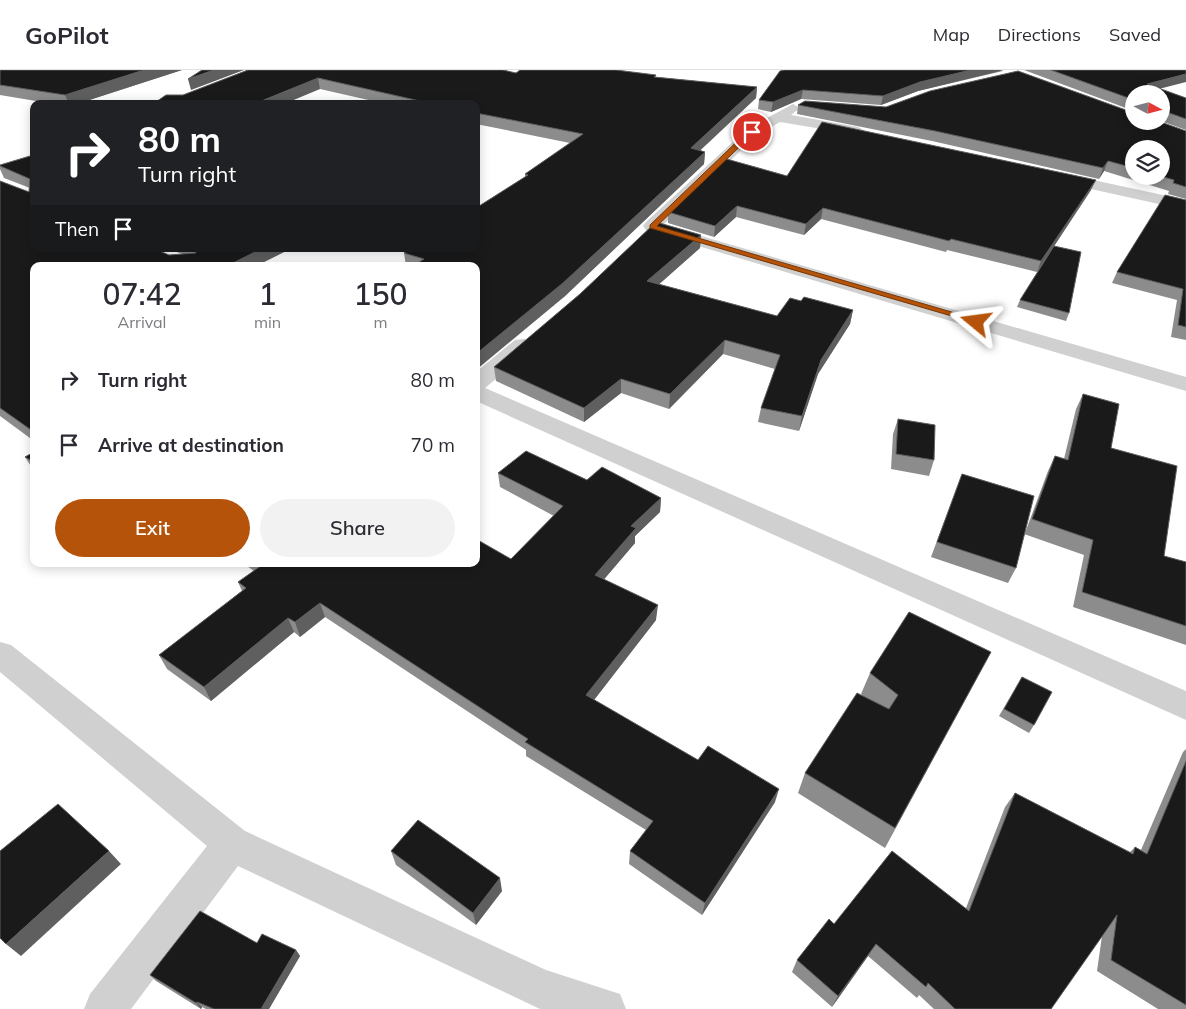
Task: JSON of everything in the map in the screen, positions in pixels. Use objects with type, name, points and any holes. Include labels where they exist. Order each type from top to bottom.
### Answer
[{"type":"street","points":[[638,240],[752,132],[794,108],[808,105]]},
{"type":"street","points":[[778,117],[875,134]]},
{"type":"street","points":[[1044,174],[1186,206]]},
{"type":"street","points":[[652,226],[1186,384]]},
{"type":"street","points":[[480,381],[535,334]]},
{"type":"street","points":[[480,394],[1186,706]]},
{"type":"street","points":[[0,654],[232,844],[542,989],[605,1009]]},
{"type":"street","points":[[106,1009],[232,844]]},
{"type":"building","points":[[0,70],[144,70],[65,95],[0,85]]},
{"type":"building","points":[[202,70],[214,70],[188,79]]},
{"type":"building","points":[[248,70],[503,70],[516,73],[520,70],[616,70],[656,75],[654,77],[757,87],[691,148],[705,152],[563,283],[480,351],[480,262],[419,262],[424,259],[404,253],[480,252],[480,205],[528,175],[525,174],[583,134],[480,114],[480,100],[415,100],[318,78],[264,100],[159,100],[166,95],[183,95]]},
{"type":"building","points":[[971,70],[920,82],[883,96],[803,90],[773,102],[759,100],[780,71]]},
{"type":"building","points":[[1051,70],[1186,70],[1186,74],[1147,84],[1150,85],[1125,85],[1125,97]]},
{"type":"building","points":[[1018,71],[1125,110],[1125,130],[1170,130],[1170,125],[1186,131],[1186,187],[1173,183],[1174,180],[1170,179],[1170,140],[1125,140],[1125,166],[1108,161],[1103,168],[935,131],[798,105],[805,101],[886,107],[930,91]]},
{"type":"building","points":[[1170,92],[1186,98],[1186,119],[1170,113]]},
{"type":"building","points":[[822,122],[1096,180],[1041,261],[951,239],[949,241],[823,208],[806,224],[737,206],[715,226],[668,212],[723,158],[787,176]]},
{"type":"building","points":[[30,156],[30,179],[0,166]]},
{"type":"building","points":[[30,179],[30,252],[162,252],[169,255],[196,252],[255,252],[235,262],[30,262],[30,429],[0,408],[0,181],[29,192]]},
{"type":"building","points":[[1165,195],[1186,200],[1186,327],[1178,325],[1183,289],[1117,272]]},
{"type":"building","points":[[656,222],[701,235],[647,281],[777,316],[790,298],[801,301],[804,297],[853,310],[821,360],[802,416],[761,408],[780,355],[725,340],[670,394],[621,379],[584,408],[494,367],[580,294]]},
{"type":"building","points":[[1054,246],[1081,252],[1069,313],[1020,300]]},
{"type":"building","points":[[1083,394],[1119,404],[1111,448],[1177,466],[1164,556],[1186,562],[1186,626],[1082,592],[1093,540],[1032,519],[1055,456],[1068,460]]},
{"type":"building","points":[[898,419],[935,425],[934,460],[896,454]]},
{"type":"building","points":[[526,451],[587,480],[602,467],[661,498],[631,526],[636,528],[595,575],[658,605],[586,695],[698,760],[708,746],[779,789],[705,903],[630,851],[653,821],[525,742],[528,739],[320,603],[295,622],[288,618],[204,687],[159,655],[246,588],[238,582],[259,567],[480,567],[480,541],[511,559],[563,506],[498,473]]},
{"type":"building","points":[[962,474],[1034,496],[1016,568],[937,542]]},
{"type":"building","points":[[909,612],[991,652],[895,828],[805,773],[857,693],[889,709],[898,695],[870,673]]},
{"type":"building","points":[[1022,677],[1052,692],[1034,725],[1004,709]]},
{"type":"building","points":[[1186,761],[1186,1005],[1111,960],[1117,915],[1051,1009],[955,1009],[928,983],[926,987],[876,944],[838,996],[797,960],[829,919],[834,924],[892,851],[969,911],[1015,793],[1133,854],[1135,847],[1147,854]]},
{"type":"building","points":[[58,804],[109,851],[6,944],[0,938],[0,851]]},
{"type":"building","points":[[418,820],[500,878],[473,913],[391,851]]},
{"type":"building","points":[[200,911],[257,943],[262,934],[296,950],[261,1009],[214,1009],[196,1003],[150,975]]},
{"type":"route","points":[[752,132],[652,226],[976,322]]}]
